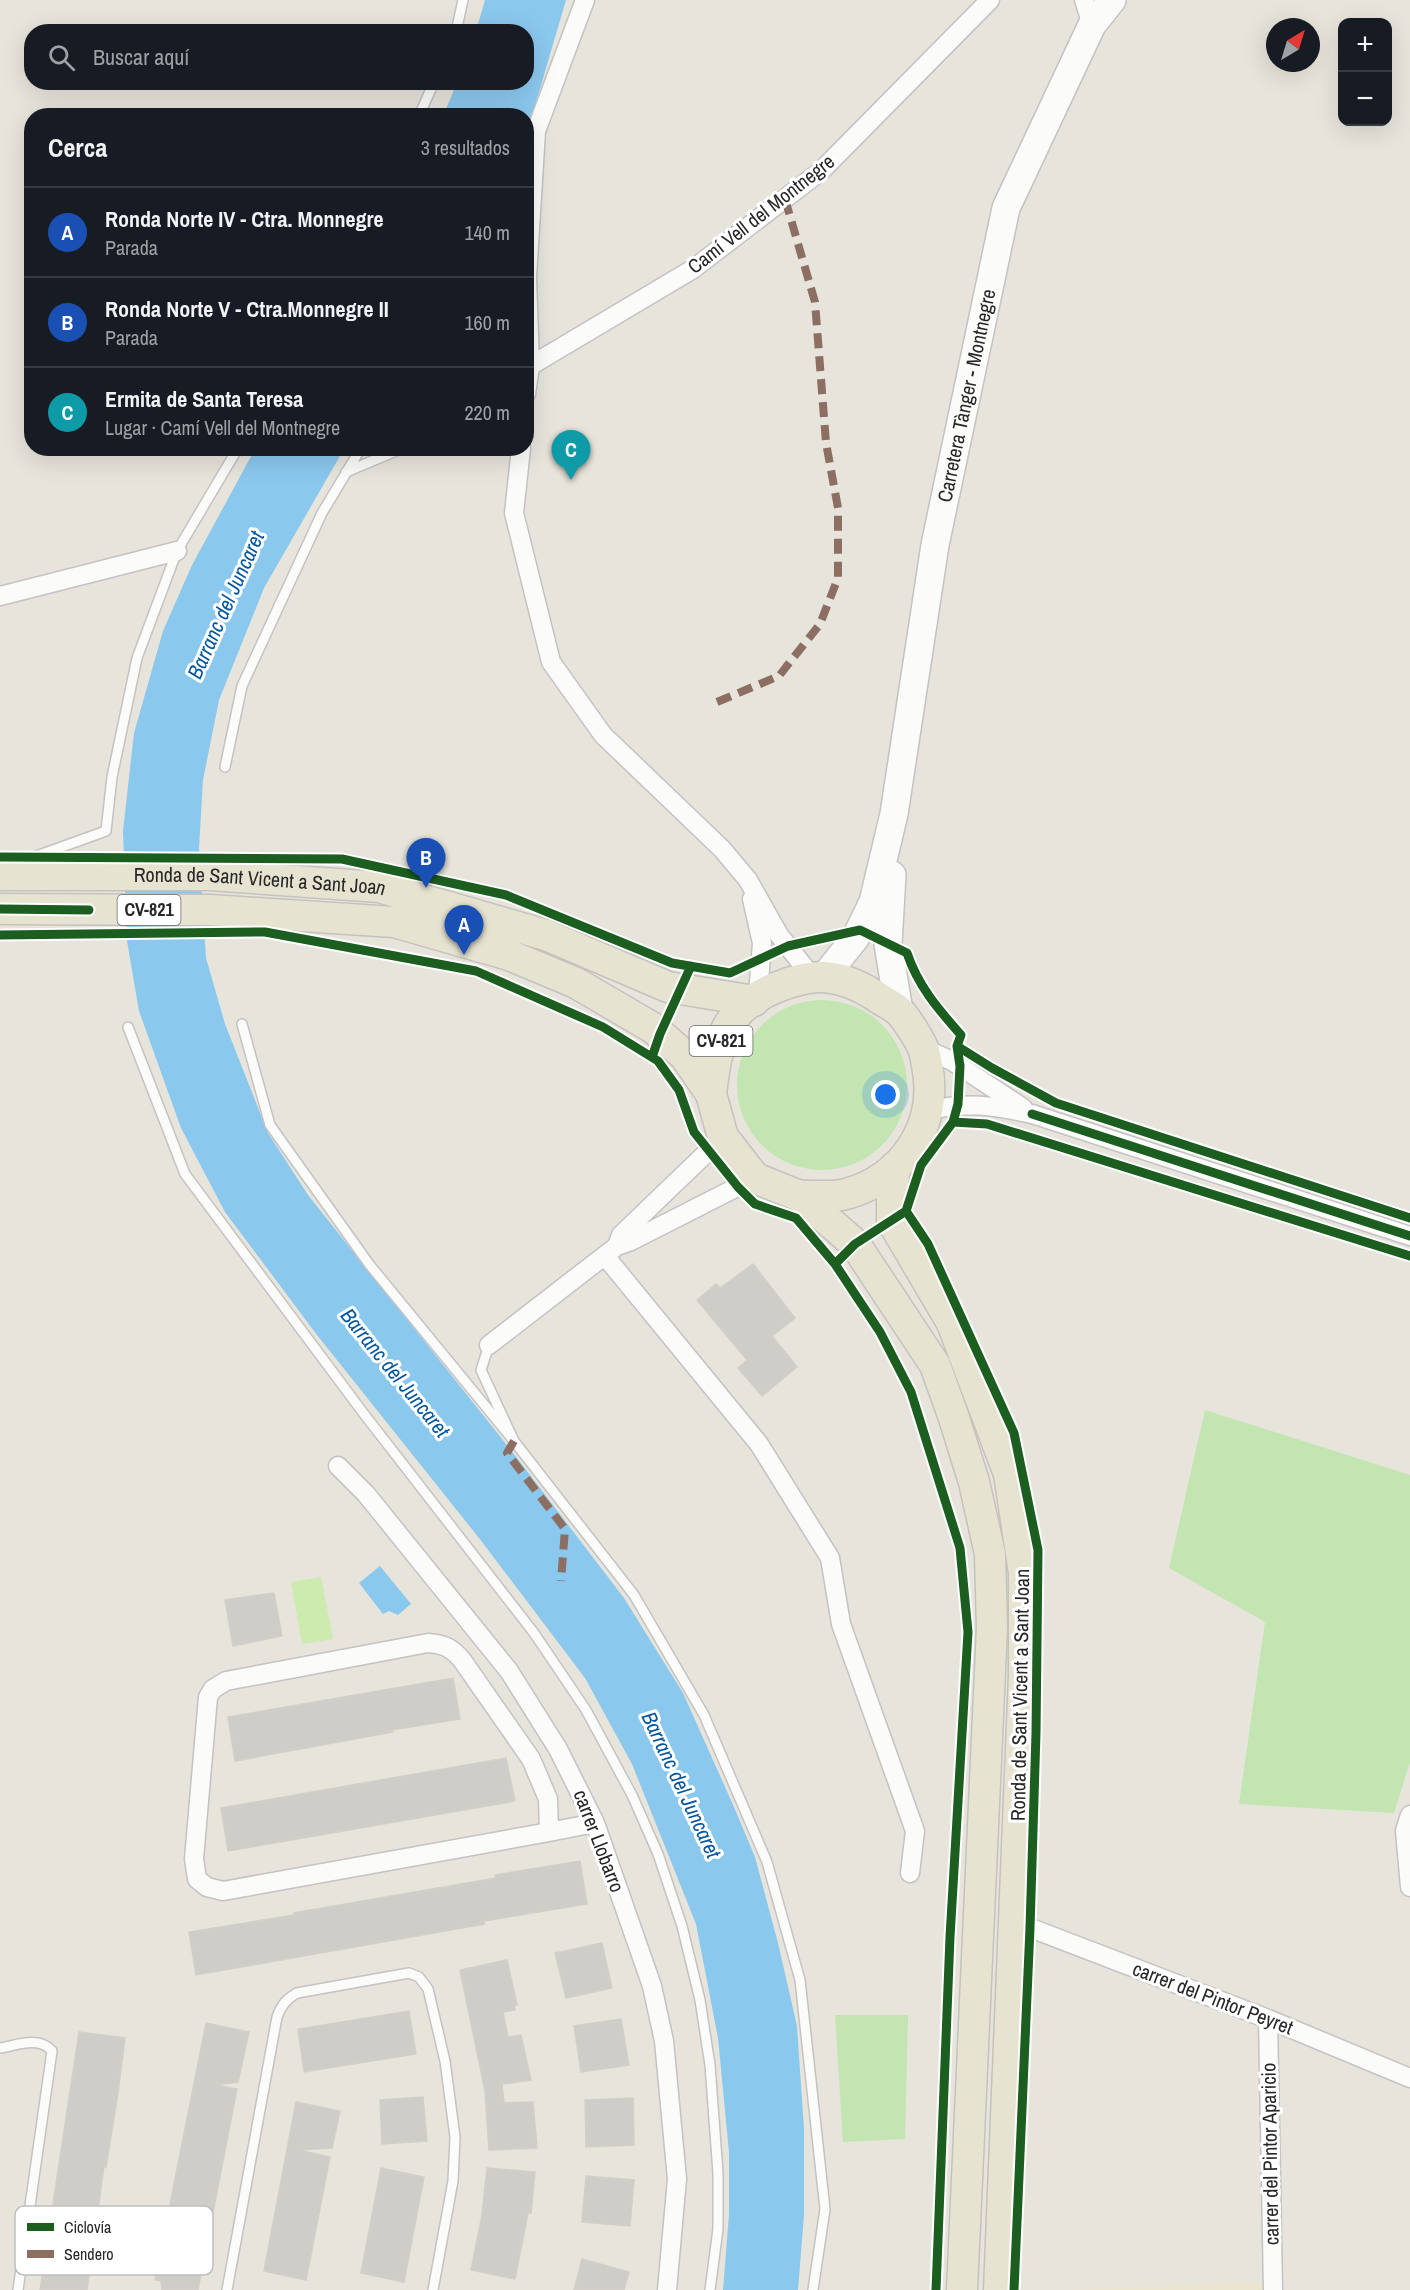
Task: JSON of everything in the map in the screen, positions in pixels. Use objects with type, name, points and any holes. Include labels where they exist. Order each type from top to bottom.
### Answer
[{"type":"main road","name":"Ronda de Sant Vicent a Sant Joan","points":[[0,875],[210,875],[379,887],[546,935],[668,987],[756,998]]},
{"type":"main road","name":"Ronda de Sant Vicent a Sant Joan","points":[[0,909],[210,910],[394,922],[509,955],[576,983],[653,1028],[685,1056],[711,1094],[723,1137],[755,1178],[800,1196],[855,1244],[934,1365],[974,1482],[990,1554],[992,1627],[962,2290]]},
{"type":"main road","name":"Ronda de Sant Vicent a Sant Joan","points":[[711,1094],[715,1058],[729,1021],[756,998],[787,983],[819,977],[856,984],[899,1011],[923,1048],[931,1085],[926,1122],[911,1151],[895,1167],[891,1194],[892,1221],[952,1323],[1009,1474],[1024,1573],[1024,1675],[999,2290]]},
{"type":"main road","name":"CV-821","points":[[800,1196],[844,1195],[880,1181],[895,1167]]},
{"type":"street","points":[[534,163],[536,130],[585,0]]},
{"type":"street","name":"Camí Vell del Montnegre","points":[[534,364],[693,269],[821,171],[990,0]]},
{"type":"street","name":"Carretera Tànger - Montnegre","points":[[819,977],[856,937],[873,902],[894,814],[935,545],[1006,208],[1088,13],[1113,0]]},
{"type":"street","points":[[520,456],[514,513],[551,662],[603,735],[722,849],[748,880],[779,935],[819,977]]},
{"type":"street","points":[[0,596],[177,551]]},
{"type":"street","name":"Carretera Tànger - Montnegre","points":[[894,814],[888,944],[899,1011]]},
{"type":"street","points":[[748,880],[762,943],[756,998]]},
{"type":"street","points":[[923,1048],[952,1061],[1032,1114]]},
{"type":"street","points":[[927,1110],[958,1104],[990,1105],[1032,1114],[1410,1236]]},
{"type":"street","points":[[611,1251],[621,1234],[723,1137]]},
{"type":"street","points":[[489,1345],[611,1251],[755,1178]]},
{"type":"street","points":[[611,1251],[759,1444],[830,1558],[841,1624],[915,1831],[910,1873]]},
{"type":"street","name":"carrer Llobarro","points":[[338,1466],[366,1494],[509,1671],[558,1749],[595,1823],[652,1986],[664,2041],[677,2179],[667,2290]]},
{"type":"street","points":[[549,1832],[548,1798],[531,1759],[462,1660],[452,1649],[441,1644],[428,1643],[226,1681],[213,1689],[208,1697],[194,1859],[197,1879],[207,1887],[224,1891],[549,1832],[595,1823]]},
{"type":"street","points":[[1410,1815],[1405,1831],[1410,1887]]},
{"type":"street","name":"carrer del Pintor Peyret","points":[[1015,1922],[1268,2019],[1410,2078]]},
{"type":"street","name":"carrer del Pintor Aparicio","points":[[1268,2019],[1273,2290]]},
{"type":"lane","points":[[458,24],[463,0]]},
{"type":"lane","points":[[423,108],[430,90]]},
{"type":"lane","points":[[31,858],[106,831],[112,777],[136,658],[177,551],[233,456]]},
{"type":"lane","points":[[225,767],[242,686],[322,513],[356,456]]},
{"type":"lane","points":[[346,472],[384,456]]},
{"type":"lane","points":[[242,1024],[270,1125],[369,1264],[514,1441],[634,1596],[704,1715],[767,1862],[800,1980],[825,2209],[813,2290]]},
{"type":"lane","points":[[128,1026],[185,1174],[364,1414],[534,1633],[586,1710],[632,1795],[658,1854],[682,1926],[710,2064],[718,2173],[718,2229],[710,2290]]},
{"type":"lane","points":[[489,1345],[481,1370],[514,1441]]},
{"type":"lane","points":[[226,2290],[277,2017],[281,2007],[297,1993],[409,1974],[419,1977],[428,1989],[445,2061],[455,2137],[453,2181],[433,2290]]},
{"type":"lane","points":[[0,2048],[38,2042],[46,2045],[52,2051],[30,2206]]},
{"type":"lane","points":[[18,2290],[20,2275]]},
{"type":"shaded area","points":[[1269,2282],[1269,2290],[1066,2290]]},
{"type":"green space","points":[[822,1000],[854,1007],[869,1014],[882,1025],[893,1038],[900,1053],[907,1085],[900,1117],[893,1132],[882,1145],[869,1156],[854,1163],[822,1170],[790,1163],[775,1156],[762,1145],[751,1132],[744,1117],[737,1085],[744,1053],[751,1038],[762,1025],[775,1014],[790,1007]]},
{"type":"green space","points":[[1205,1410],[1410,1475],[1410,1762],[1394,1813],[1239,1804],[1265,1622],[1169,1568]]},
{"type":"green space","points":[[321,1577],[333,1639],[302,1644],[291,1582]]},
{"type":"green space","points":[[835,2015],[908,2015],[905,2139],[843,2142]]},
{"type":"water","points":[[485,0],[566,0],[534,109],[446,108],[454,90],[534,90],[534,24],[478,24]]},
{"type":"water","name":"Barranc del Juncaret","points":[[251,456],[340,456],[264,588],[219,700],[203,780],[199,848],[206,958],[225,1024],[268,1133],[308,1195],[510,1449],[624,1598],[683,1693],[734,1807],[755,1857],[797,2026],[804,2129],[804,2215],[798,2290],[723,2290],[729,2215],[729,2152],[718,2038],[696,1924],[632,1764],[585,1678],[479,1538],[317,1335],[225,1212],[181,1128],[139,1011],[127,941],[123,831],[134,733],[163,631],[192,565]]},
{"type":"water","points":[[380,1566],[411,1604],[398,1615],[389,1611],[383,1614],[359,1583]]},
{"type":"building","points":[[753,1264],[795,1318],[772,1336],[797,1367],[762,1396],[738,1368],[747,1360],[697,1300],[716,1284],[720,1288]]},
{"type":"building","points":[[274,1593],[282,1636],[233,1646],[225,1600]]},
{"type":"building","points":[[453,1678],[460,1719],[235,1761],[228,1717]]},
{"type":"building","points":[[506,1758],[515,1801],[228,1851],[221,1808]]},
{"type":"building","points":[[580,1861],[587,1904],[196,1975],[189,1932],[294,1915],[294,1913],[496,1878],[495,1875]]},
{"type":"building","points":[[602,1943],[612,1988],[566,1998],[555,1953]]},
{"type":"building","points":[[507,1960],[517,2005],[514,2006],[515,2010],[503,2012],[508,2037],[521,2035],[531,2080],[502,2084],[504,2103],[533,2102],[537,2148],[489,2150],[485,2091],[460,1970]]},
{"type":"building","points":[[409,2011],[416,2054],[304,2072],[298,2029]]},
{"type":"building","points":[[621,2019],[629,2065],[581,2072],[574,2026]]},
{"type":"building","points":[[206,2023],[249,2032],[238,2082],[216,2085],[237,2089],[213,2213],[213,2206],[170,2206]]},
{"type":"building","points":[[79,2032],[125,2038],[99,2206],[53,2206]]},
{"type":"building","points":[[423,2097],[427,2141],[382,2144],[380,2100]]},
{"type":"building","points":[[633,2098],[634,2145],[586,2147],[585,2100]]},
{"type":"building","points":[[296,2102],[340,2111],[332,2148],[299,2150],[330,2157],[306,2280],[264,2271]]},
{"type":"building","points":[[381,2168],[424,2177],[404,2282],[361,2273]]},
{"type":"building","points":[[487,2168],[535,2172],[531,2213],[528,2213],[515,2279],[471,2270],[482,2215]]},
{"type":"building","points":[[586,2176],[634,2180],[630,2226],[582,2222]]},
{"type":"building","points":[[582,2259],[629,2272],[624,2290],[574,2290]]},
{"type":"building","points":[[42,2275],[89,2275],[87,2290],[40,2290]]},
{"type":"building","points":[[156,2275],[201,2275],[198,2290],[162,2290],[161,2281],[155,2280]]},
{"type":"marked path","points":[[717,702],[779,676],[820,624],[838,578],[838,508],[826,443],[815,302],[785,199]]},
{"type":"marked path","points":[[514,1441],[507,1453],[565,1529],[561,1581]]},
{"type":"cycle path","points":[[0,857],[342,859],[506,895],[672,963],[730,973],[788,946],[860,930],[907,953],[923,987],[961,1035],[957,1046],[960,1066],[958,1104],[953,1122],[921,1165],[906,1211],[928,1244],[1014,1433],[1038,1550],[1036,1733],[1030,1928],[1014,2290]]},
{"type":"cycle path","points":[[0,909],[89,910]]},
{"type":"cycle path","points":[[0,935],[265,932],[476,971],[603,1027],[658,1061],[679,1090],[694,1132],[738,1187],[755,1204],[796,1218],[835,1264],[880,1332],[911,1392],[960,1548],[968,1632],[950,1937],[936,2290]]},
{"type":"cycle path","points":[[652,1057],[691,966]]},
{"type":"cycle path","points":[[957,1046],[1056,1103],[1410,1218]]},
{"type":"cycle path","points":[[1032,1114],[1410,1236]]},
{"type":"cycle path","points":[[953,1122],[987,1124],[1410,1256]]},
{"type":"cycle path","points":[[835,1264],[855,1244],[906,1211]]},
{"type":"place","name":"Ermita de Santa Teresa","points":[[571,480]]},
{"type":"place","name":"Ronda Norte V - Ctra.Monnegre II","points":[[426,888]]},
{"type":"place","name":"Ronda Norte IV - Ctra. Monnegre","points":[[464,955]]}]
